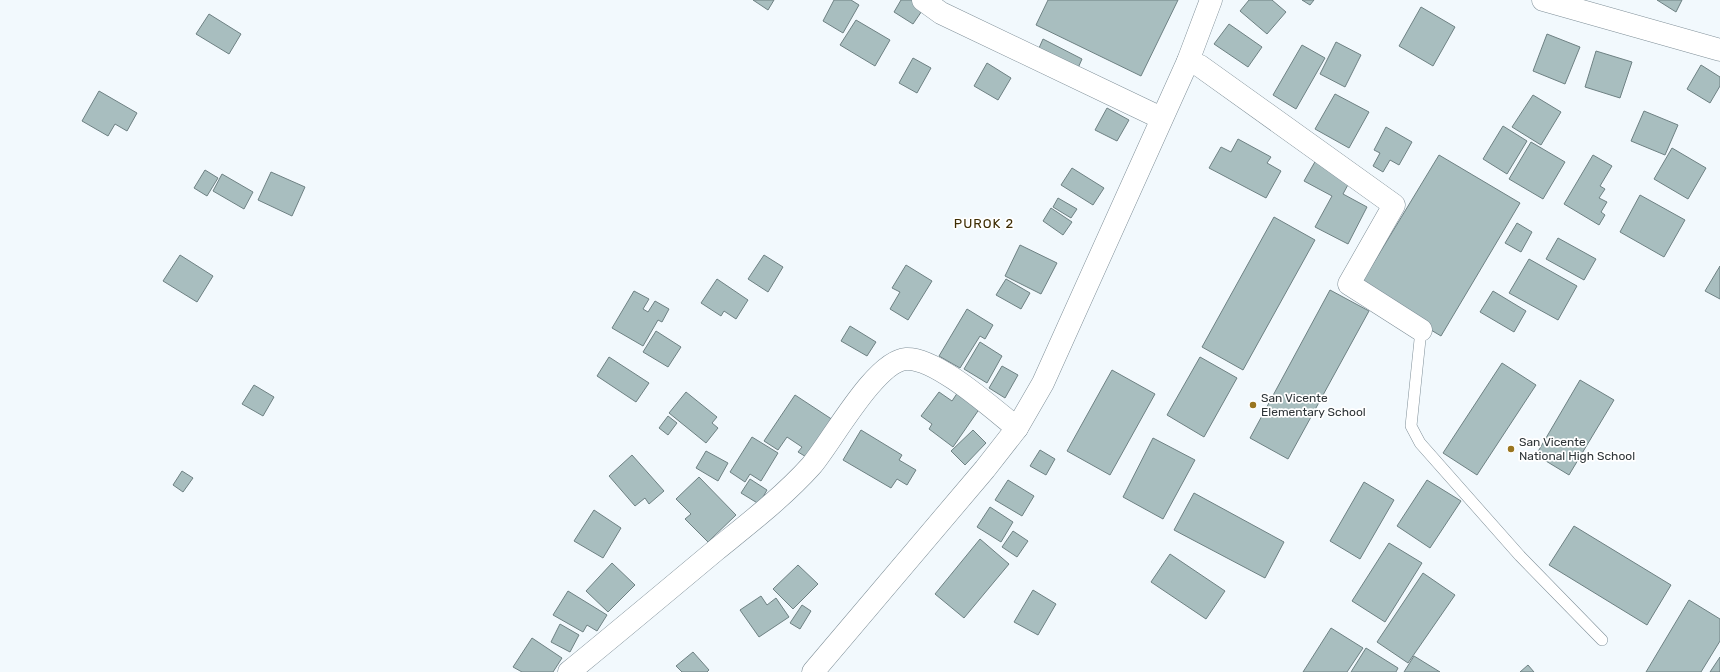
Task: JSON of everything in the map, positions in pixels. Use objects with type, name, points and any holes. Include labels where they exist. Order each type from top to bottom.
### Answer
[{"type":"street","points":[[923,0],[941,13],[1161,118]]},
{"type":"street","points":[[813,672],[985,469],[1017,428],[1044,383],[1161,118],[1188,61],[1210,0]]},
{"type":"street","points":[[1543,0],[1720,50]]},
{"type":"street","points":[[1188,61],[1200,66],[1394,205],[1349,284],[1421,330]]},
{"type":"street","points":[[569,672],[765,510],[805,471],[845,418],[886,368],[905,359],[923,361],[942,371],[1017,428]]},
{"type":"lane","points":[[1421,330],[1411,426],[1420,444],[1520,556],[1602,640]]},
{"type":"building","points":[[753,0],[774,0],[768,10]]},
{"type":"building","points":[[834,0],[851,0],[859,5],[843,33],[823,21]]},
{"type":"building","points":[[901,0],[917,0],[926,5],[913,24],[894,12]]},
{"type":"building","points":[[1048,0],[1178,0],[1141,76],[1036,25]]},
{"type":"building","points":[[1249,0],[1272,0],[1286,12],[1267,34],[1240,11]]},
{"type":"building","points":[[1302,0],[1314,0],[1310,5]]},
{"type":"building","points":[[1657,0],[1682,0],[1676,12]]},
{"type":"building","points":[[1421,7],[1455,27],[1433,66],[1399,46]]},
{"type":"building","points":[[209,14],[241,34],[229,54],[196,34]]},
{"type":"building","points":[[856,20],[890,40],[875,66],[840,45]]},
{"type":"building","points":[[1229,24],[1262,47],[1248,67],[1214,44]]},
{"type":"building","points":[[1547,34],[1580,47],[1565,84],[1533,71]]},
{"type":"building","points":[[1043,39],[1082,59],[1078,68],[1039,48]]},
{"type":"building","points":[[1336,42],[1361,55],[1345,87],[1320,74]]},
{"type":"building","points":[[1302,45],[1325,58],[1296,109],[1273,95]]},
{"type":"building","points":[[1596,51],[1632,62],[1620,98],[1585,87]]},
{"type":"building","points":[[913,58],[931,68],[917,93],[899,83]]},
{"type":"building","points":[[987,63],[1011,78],[998,100],[974,86]]},
{"type":"building","points":[[1701,65],[1720,77],[1720,86],[1710,103],[1687,89]]},
{"type":"building","points":[[99,91],[137,113],[127,131],[115,124],[108,136],[82,121]]},
{"type":"building","points":[[1335,94],[1369,112],[1349,148],[1315,129]]},
{"type":"building","points":[[1533,95],[1561,112],[1541,145],[1512,127]]},
{"type":"building","points":[[1107,108],[1129,120],[1117,141],[1095,130]]},
{"type":"building","points":[[1644,111],[1678,125],[1665,155],[1631,141]]},
{"type":"building","points":[[1503,126],[1527,141],[1507,174],[1483,159]]},
{"type":"building","points":[[1386,127],[1412,142],[1399,165],[1390,160],[1383,172],[1373,166],[1380,153],[1374,150]]},
{"type":"building","points":[[1238,139],[1271,157],[1267,163],[1281,171],[1266,198],[1209,168],[1221,147],[1231,152]]},
{"type":"building","points":[[1531,142],[1565,162],[1543,199],[1509,179]]},
{"type":"building","points":[[1672,148],[1706,168],[1688,199],[1654,179]]},
{"type":"building","points":[[1439,155],[1520,203],[1441,336],[1359,287]]},
{"type":"building","points":[[1593,155],[1612,166],[1600,186],[1605,189],[1599,198],[1607,202],[1601,212],[1605,215],[1599,225],[1564,204]]},
{"type":"building","points":[[1316,160],[1351,179],[1343,194],[1367,207],[1348,244],[1315,227],[1332,196],[1304,181]]},
{"type":"building","points":[[1072,168],[1104,188],[1093,205],[1061,185]]},
{"type":"building","points":[[205,170],[218,178],[207,196],[194,188]]},
{"type":"building","points":[[271,172],[305,187],[292,216],[258,200]]},
{"type":"building","points":[[222,174],[253,192],[244,209],[213,191]]},
{"type":"building","points":[[1640,195],[1685,220],[1664,257],[1620,232]]},
{"type":"building","points":[[1058,198],[1077,209],[1071,218],[1053,207]]},
{"type":"building","points":[[1051,208],[1072,222],[1063,235],[1043,221]]},
{"type":"building","points":[[1274,217],[1315,240],[1243,370],[1202,347]]},
{"type":"building","points":[[1517,223],[1532,232],[1521,252],[1505,243]]},
{"type":"building","points":[[1558,238],[1596,259],[1584,280],[1546,259]]},
{"type":"building","points":[[1020,245],[1057,263],[1041,294],[1005,276]]},
{"type":"building","points":[[180,255],[213,276],[197,302],[163,281]]},
{"type":"building","points":[[764,255],[783,267],[768,292],[748,279]]},
{"type":"building","points":[[1529,259],[1577,286],[1558,320],[1509,293]]},
{"type":"building","points":[[906,265],[932,281],[908,320],[890,309],[900,292],[892,288]]},
{"type":"building","points":[[1720,266],[1720,299],[1705,291]]},
{"type":"building","points":[[717,279],[748,300],[736,319],[724,311],[721,316],[701,303]]},
{"type":"building","points":[[1006,279],[1030,293],[1021,309],[996,295]]},
{"type":"building","points":[[1330,290],[1369,311],[1288,459],[1250,438]]},
{"type":"building","points":[[634,291],[649,299],[643,309],[648,312],[655,301],[669,309],[662,322],[658,320],[643,346],[612,328]]},
{"type":"building","points":[[1493,291],[1526,311],[1514,332],[1480,312]]},
{"type":"building","points":[[967,309],[993,325],[985,339],[980,336],[960,368],[939,356]]},
{"type":"building","points":[[850,326],[876,342],[867,356],[841,341]]},
{"type":"building","points":[[656,331],[681,347],[668,367],[643,352]]},
{"type":"building","points":[[980,342],[1002,356],[987,383],[964,369]]},
{"type":"building","points":[[609,357],[649,383],[636,402],[597,376]]},
{"type":"building","points":[[1200,357],[1237,378],[1204,437],[1167,415]]},
{"type":"building","points":[[1502,363],[1536,385],[1477,475],[1443,453]]},
{"type":"building","points":[[1002,366],[1018,375],[1005,398],[989,388]]},
{"type":"building","points":[[1112,370],[1155,394],[1110,475],[1067,451]]},
{"type":"building","points":[[1580,380],[1614,400],[1569,475],[1536,455]]},
{"type":"building","points":[[254,385],[274,397],[263,416],[242,404]]},
{"type":"building","points":[[686,392],[717,417],[712,423],[718,428],[706,443],[669,413]]},
{"type":"building","points":[[939,392],[952,401],[958,392],[980,408],[953,447],[929,429],[932,424],[921,416]]},
{"type":"building","points":[[795,395],[833,420],[808,458],[798,452],[802,447],[787,437],[778,450],[764,441]]},
{"type":"building","points":[[668,416],[677,423],[668,435],[659,428]]},
{"type":"building","points":[[861,430],[902,455],[899,460],[916,470],[907,485],[897,479],[891,488],[843,460]]},
{"type":"building","points":[[973,430],[986,443],[965,465],[951,451]]},
{"type":"building","points":[[752,437],[778,453],[761,481],[750,474],[745,482],[730,472]]},
{"type":"building","points":[[1153,438],[1195,460],[1163,519],[1123,497]]},
{"type":"building","points":[[1040,450],[1055,459],[1046,475],[1030,466]]},
{"type":"building","points":[[706,451],[728,463],[718,481],[696,468]]},
{"type":"building","points":[[632,455],[664,491],[649,504],[645,498],[635,506],[609,476]]},
{"type":"building","points":[[182,471],[193,478],[183,492],[173,485]]},
{"type":"building","points":[[699,477],[736,515],[708,542],[685,519],[691,514],[676,499]]},
{"type":"building","points":[[750,479],[767,490],[759,504],[741,493]]},
{"type":"building","points":[[1008,480],[1034,496],[1022,516],[995,500]]},
{"type":"building","points":[[1427,480],[1461,501],[1430,548],[1397,526]]},
{"type":"building","points":[[1364,482],[1394,500],[1360,559],[1330,541]]},
{"type":"building","points":[[1194,493],[1284,542],[1265,578],[1174,530]]},
{"type":"building","points":[[990,507],[1013,522],[1001,542],[977,527]]},
{"type":"building","points":[[594,510],[621,528],[603,558],[574,541]]},
{"type":"building","points":[[1574,526],[1671,585],[1647,625],[1549,565]]},
{"type":"building","points":[[1013,531],[1028,541],[1017,557],[1002,547]]},
{"type":"building","points":[[980,539],[1009,564],[964,618],[935,594]]},
{"type":"building","points":[[1389,543],[1422,563],[1385,622],[1352,601]]},
{"type":"building","points":[[1170,554],[1225,591],[1206,619],[1151,582]]},
{"type":"building","points":[[612,563],[635,585],[608,612],[586,591]]},
{"type":"building","points":[[798,565],[818,584],[793,609],[773,589]]},
{"type":"building","points":[[1423,573],[1455,595],[1408,663],[1377,642]]},
{"type":"building","points":[[1033,590],[1056,604],[1038,635],[1014,622]]},
{"type":"building","points":[[568,591],[607,615],[597,631],[587,625],[583,632],[553,615]]},
{"type":"building","points":[[761,596],[767,605],[776,598],[789,617],[759,637],[740,610]]},
{"type":"building","points":[[1689,600],[1720,619],[1720,641],[1701,672],[1646,672]]},
{"type":"building","points":[[802,605],[811,611],[800,629],[790,623]]},
{"type":"building","points":[[560,624],[579,635],[570,652],[551,642]]},
{"type":"building","points":[[1331,628],[1363,648],[1347,672],[1303,672]]},
{"type":"building","points":[[532,638],[562,658],[553,672],[522,672],[513,667]]},
{"type":"building","points":[[1366,648],[1398,668],[1396,672],[1351,672]]},
{"type":"building","points":[[693,652],[709,670],[707,672],[682,672],[676,666]]},
{"type":"building","points":[[1414,656],[1440,672],[1404,672]]},
{"type":"building","points":[[1720,657],[1720,672],[1710,672]]},
{"type":"building","points":[[1528,665],[1534,672],[1520,672]]},
{"type":"place","name":"San Vicente Elementary School","points":[[1253,405]]},
{"type":"place","name":"San Vicente National High School","points":[[1511,449]]},
{"type":"district","name":"PUROK 2","points":[[984,223]]}]
